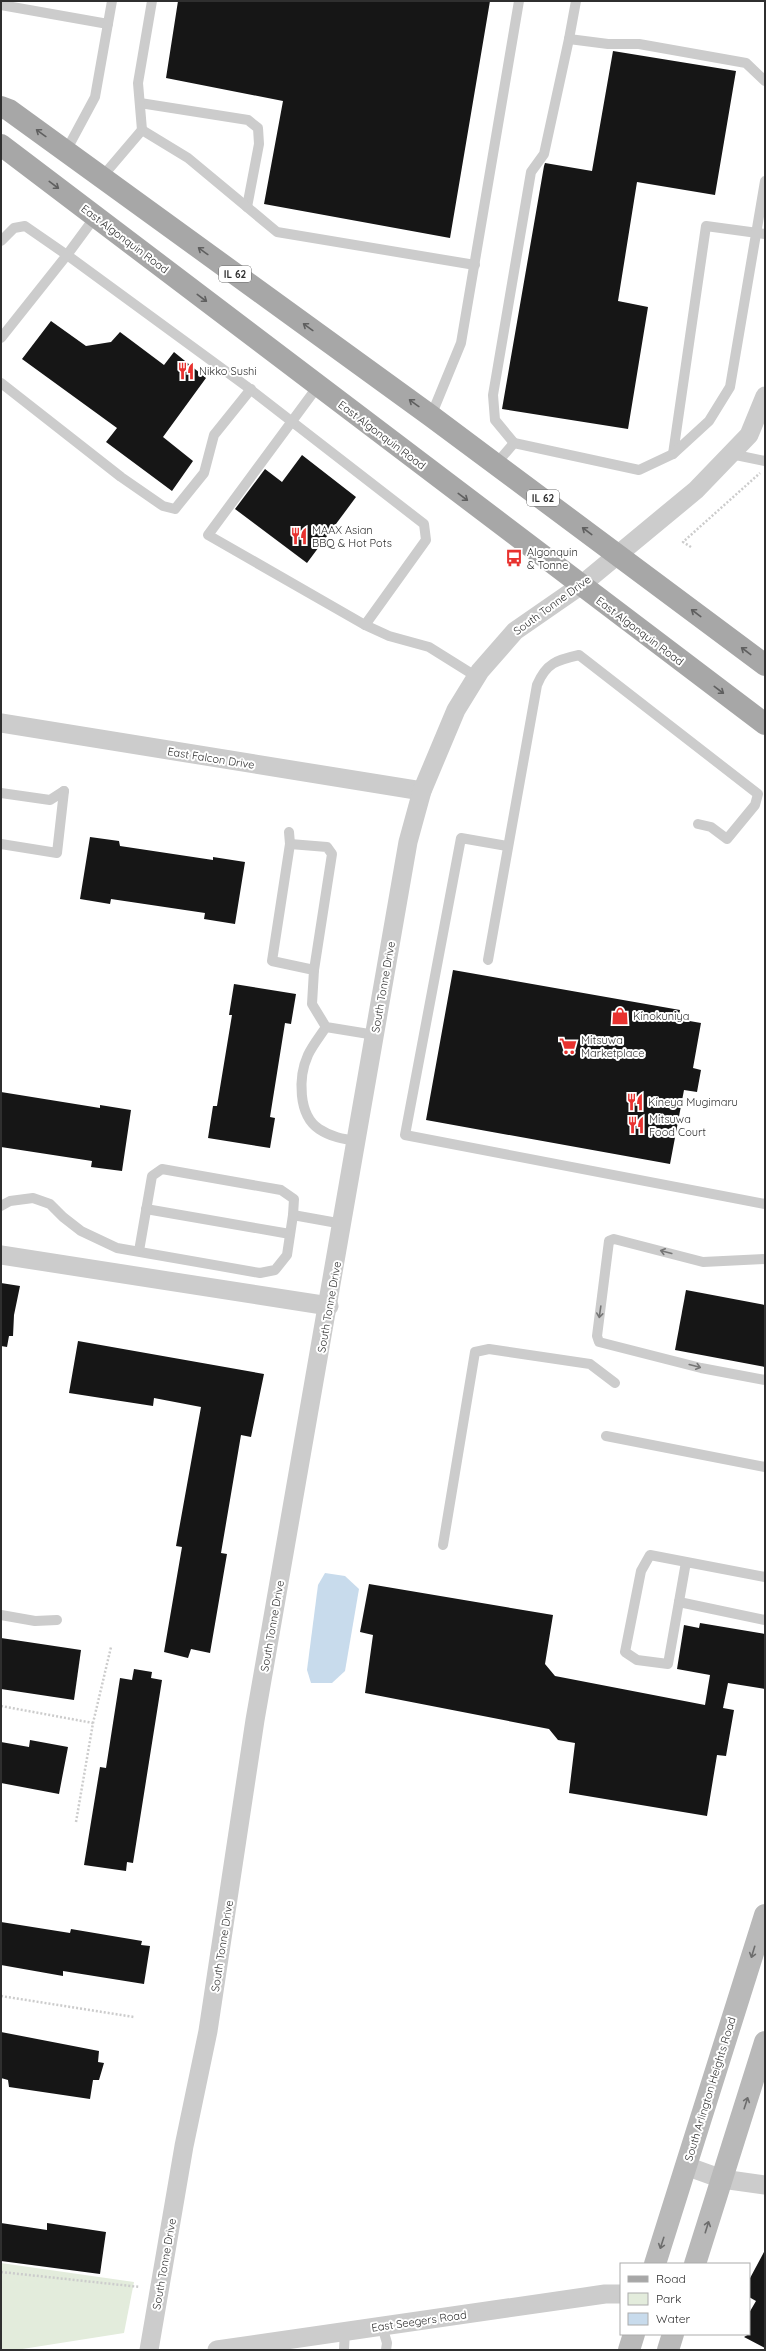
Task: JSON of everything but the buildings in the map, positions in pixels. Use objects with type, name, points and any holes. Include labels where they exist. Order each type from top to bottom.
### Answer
[{"type":"main road","name":"IL 62","points":[[1,107],[9,110],[431,416],[765,665]]},
{"type":"main road","name":"East Algonquin Road","points":[[1,145],[580,586],[765,724]]},
{"type":"main road","name":"South Arlington Heights Road","points":[[655,2263],[765,1914]]},
{"type":"main road","points":[[695,2263],[765,2042]]},
{"type":"main road","points":[[629,2350],[634,2335]]},
{"type":"main road","points":[[668,2350],[673,2335]]},
{"type":"street","name":"South Tonne Drive","points":[[149,2350],[183,2153],[208,2031],[256,1720],[329,1306],[408,842],[422,791],[456,710],[477,677],[515,631],[580,586],[696,490],[749,435],[765,396]]},
{"type":"street","name":"East Falcon Drive","points":[[1,723],[422,791]]},
{"type":"street","points":[[1,1255],[329,1306]]},
{"type":"street","points":[[686,2166],[722,2179],[765,2185]]},
{"type":"street","name":"East Seegers Road","points":[[217,2350],[242,2348],[345,2331],[605,2294],[620,2294]]},
{"type":"lane","points":[[66,151],[95,97],[112,1]]},
{"type":"lane","points":[[102,177],[142,130],[138,83],[152,1]]},
{"type":"lane","points":[[431,416],[461,343],[519,1]]},
{"type":"lane","points":[[576,1],[544,154],[531,172],[493,395],[495,420],[514,443],[639,470],[673,454],[709,421],[730,386],[761,233],[765,181]]},
{"type":"lane","points":[[1,5],[108,24]]},
{"type":"lane","points":[[569,38],[608,44],[639,44],[746,63],[765,81]]},
{"type":"lane","points":[[140,104],[248,120],[258,128],[259,144],[247,207]]},
{"type":"lane","points":[[142,130],[188,158],[277,232],[475,265]]},
{"type":"lane","points":[[1,338],[67,255],[95,216]]},
{"type":"lane","points":[[1,241],[14,228],[25,226],[251,389],[424,524],[426,540],[365,625]]},
{"type":"lane","points":[[673,454],[706,226],[761,233]]},
{"type":"lane","points":[[1,383],[120,477],[163,506],[175,509],[204,473],[208,450],[214,435],[251,389]]},
{"type":"lane","points":[[318,386],[208,536],[365,625],[389,636],[429,647],[477,677]]},
{"type":"lane","points":[[496,464],[514,443]]},
{"type":"lane","points":[[732,454],[765,461]]},
{"type":"lane","points":[[488,960],[507,846],[537,685],[542,672],[558,659],[579,655],[758,794],[755,805],[727,839],[711,827],[698,824]]},
{"type":"lane","points":[[1,793],[50,800],[64,791],[57,853],[1,844]]},
{"type":"lane","points":[[290,832],[290,844],[272,961],[314,970]]},
{"type":"lane","points":[[507,846],[461,838],[405,1134],[765,1204]]},
{"type":"lane","points":[[290,844],[326,847],[332,854],[314,970],[312,1004],[326,1027],[375,1035]]},
{"type":"lane","points":[[326,1027],[308,1056],[301,1087],[304,1108],[318,1129],[336,1138],[357,1141]]},
{"type":"lane","points":[[1,1206],[10,1201],[33,1198],[50,1204],[62,1217],[81,1231],[117,1248],[139,1252],[260,1273],[275,1270],[287,1255],[294,1199],[281,1190],[162,1169],[152,1176],[139,1252]]},
{"type":"lane","points":[[146,1209],[290,1234]]},
{"type":"lane","points":[[293,1215],[343,1224]]},
{"type":"lane","points":[[765,1259],[703,1262],[614,1238],[609,1241],[597,1336],[599,1342],[701,1368],[765,1380]]},
{"type":"lane","points":[[443,1545],[475,1352],[489,1349],[590,1364],[615,1383]]},
{"type":"lane","points":[[606,1436],[765,1467]]},
{"type":"lane","points":[[686,1562],[668,1664],[637,1660],[625,1652],[641,1570],[650,1555],[765,1577]]},
{"type":"lane","points":[[680,1602],[765,1620]]},
{"type":"lane","points":[[1,1615],[35,1621],[57,1620]]},
{"type":"lane","points":[[382,2326],[387,2343],[386,2350]]},
{"type":"lane","points":[[344,2350],[345,2331]]},
{"type":"path","points":[[691,547],[683,542],[761,473]]},
{"type":"path","points":[[76,1822],[93,1724],[111,1647]]},
{"type":"path","points":[[1,1706],[93,1724]]},
{"type":"path","points":[[1,1996],[134,2017]]},
{"type":"path","points":[[1,2272],[140,2287]]},
{"type":"green space","points":[[1,2263],[134,2282],[124,2333],[16,2350],[1,2350]]},
{"type":"water","points":[[325,1573],[345,1576],[359,1589],[345,1671],[332,1683],[311,1683],[307,1670],[318,1585]]},
{"type":"place","name":"Nikko Sushi","points":[[186,371]]},
{"type":"place","name":"MAAX Asian BBQ & Hot Pots","points":[[299,536]]},
{"type":"place","name":"Algonquin & Tonne","points":[[514,558]]},
{"type":"place","name":"Kinokuniya","points":[[620,1016]]},
{"type":"place","name":"Mitsuwa Marketplace","points":[[568,1046]]},
{"type":"place","name":"Kineya Mugimaru","points":[[635,1102]]},
{"type":"place","name":"Mitsuwa Food Court","points":[[636,1125]]}]
